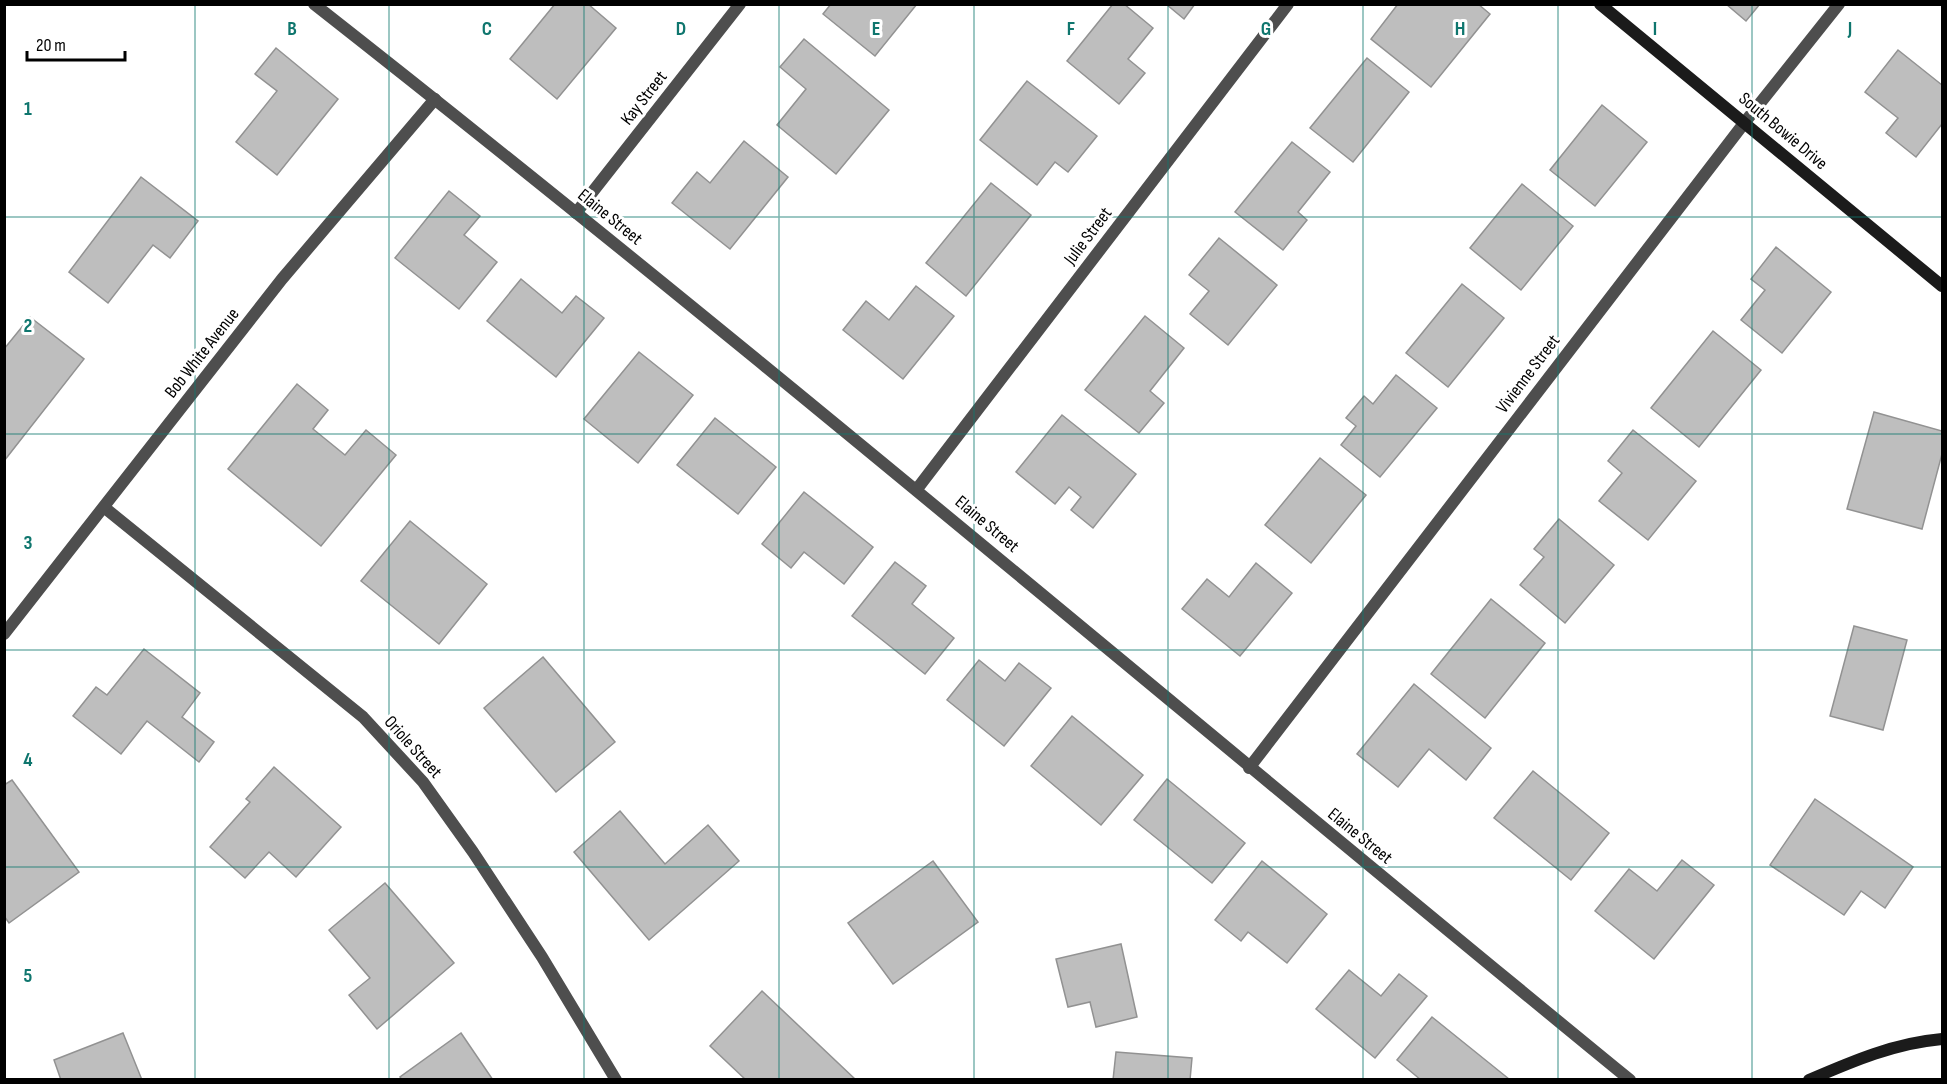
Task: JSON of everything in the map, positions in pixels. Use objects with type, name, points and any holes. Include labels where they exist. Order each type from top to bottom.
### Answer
[{"type":"street","name":"Elaine Street","points":[[314,4],[435,99],[917,489],[1249,768],[1630,1080]]},
{"type":"street","name":"Kay Street","points":[[576,213],[740,4]]},
{"type":"street","name":"Julie Street","points":[[917,489],[1287,4]]},
{"type":"street","name":"South Bowie Drive","points":[[1600,4],[1942,286]]},
{"type":"street","name":"Vivienne Street","points":[[1249,768],[1745,122],[1839,4]]},
{"type":"street","name":"Bob White Avenue","points":[[4,634],[105,508],[282,279],[435,99]]},
{"type":"street","name":"Oriole Street","points":[[105,508],[363,717],[423,782],[473,852],[542,957],[616,1080]]},
{"type":"street","points":[[1809,1080],[1867,1054],[1942,1039]]},
{"type":"building","points":[[555,4],[588,4],[616,28],[557,99],[510,59]]},
{"type":"building","points":[[831,4],[917,4],[875,56],[823,14]]},
{"type":"building","points":[[1113,4],[1124,4],[1153,28],[1128,59],[1145,73],[1119,104],[1067,61]]},
{"type":"building","points":[[1166,4],[1195,4],[1184,19]]},
{"type":"building","points":[[1398,4],[1478,4],[1490,14],[1431,87],[1371,39]]},
{"type":"building","points":[[1726,4],[1760,4],[1746,21]]},
{"type":"building","points":[[804,39],[889,110],[836,174],[777,125],[806,89],[780,67]]},
{"type":"building","points":[[276,48],[338,99],[277,175],[236,142],[277,91],[255,74]]},
{"type":"building","points":[[1898,50],[1942,85],[1942,124],[1916,157],[1886,133],[1898,118],[1865,92]]},
{"type":"building","points":[[1367,58],[1409,92],[1353,162],[1310,128]]},
{"type":"building","points":[[1027,81],[1097,136],[1068,172],[1055,162],[1037,185],[980,140]]},
{"type":"building","points":[[1602,105],[1647,142],[1595,206],[1550,170]]},
{"type":"building","points":[[744,141],[788,177],[730,249],[672,203],[697,172],[710,183]]},
{"type":"building","points":[[1292,142],[1330,172],[1298,212],[1307,220],[1283,250],[1235,212]]},
{"type":"building","points":[[141,177],[198,221],[170,258],[153,245],[108,303],[69,272]]},
{"type":"building","points":[[991,183],[1031,215],[966,296],[926,263]]},
{"type":"building","points":[[1522,184],[1573,226],[1521,290],[1470,248]]},
{"type":"building","points":[[449,191],[480,216],[464,235],[497,262],[459,309],[395,258]]},
{"type":"building","points":[[1219,238],[1277,285],[1228,345],[1190,314],[1209,291],[1189,275]]},
{"type":"building","points":[[1776,247],[1831,292],[1782,353],[1741,320],[1765,290],[1751,279]]},
{"type":"building","points":[[521,279],[562,313],[576,296],[604,318],[556,377],[487,321]]},
{"type":"building","points":[[1462,284],[1504,318],[1448,387],[1406,353]]},
{"type":"building","points":[[916,286],[954,316],[903,379],[843,330],[866,301],[889,320]]},
{"type":"building","points":[[1145,316],[1184,348],[1150,391],[1164,403],[1139,433],[1085,390]]},
{"type":"building","points":[[30,317],[84,359],[4,461],[4,349]]},
{"type":"building","points":[[1713,331],[1761,370],[1699,447],[1651,408]]},
{"type":"building","points":[[639,352],[693,395],[638,463],[584,419]]},
{"type":"building","points":[[1396,375],[1437,408],[1380,477],[1341,445],[1356,426],[1346,418],[1364,396],[1373,404]]},
{"type":"building","points":[[297,384],[328,410],[313,429],[345,455],[366,430],[396,455],[321,546],[228,469]]},
{"type":"building","points":[[1874,412],[1942,431],[1942,454],[1922,529],[1847,509]]},
{"type":"building","points":[[1062,415],[1136,474],[1093,528],[1071,510],[1081,497],[1069,487],[1055,504],[1016,472]]},
{"type":"building","points":[[715,418],[776,467],[738,514],[677,465]]},
{"type":"building","points":[[1633,430],[1696,481],[1648,540],[1599,501],[1622,473],[1608,461]]},
{"type":"building","points":[[1320,458],[1366,495],[1311,563],[1265,525]]},
{"type":"building","points":[[804,492],[873,547],[844,584],[804,552],[791,568],[762,544]]},
{"type":"building","points":[[1559,519],[1614,565],[1565,623],[1520,585],[1544,557],[1534,549]]},
{"type":"building","points":[[410,521],[487,584],[439,644],[361,581]]},
{"type":"building","points":[[895,562],[926,586],[912,604],[954,638],[925,674],[852,616]]},
{"type":"building","points":[[1256,563],[1292,593],[1240,656],[1182,609],[1207,579],[1229,597]]},
{"type":"building","points":[[1491,599],[1545,643],[1485,718],[1431,674]]},
{"type":"building","points":[[1854,626],[1907,640],[1883,730],[1830,716]]},
{"type":"building","points":[[144,649],[200,693],[182,717],[214,742],[199,762],[147,721],[121,754],[73,716],[96,687],[107,695]]},
{"type":"building","points":[[543,657],[615,742],[556,792],[484,708]]},
{"type":"building","points":[[979,660],[1005,681],[1019,663],[1051,688],[1004,746],[947,700]]},
{"type":"building","points":[[1414,684],[1491,748],[1466,780],[1429,749],[1398,787],[1357,754]]},
{"type":"building","points":[[1072,716],[1143,775],[1101,825],[1031,766]]},
{"type":"building","points":[[274,767],[341,827],[296,877],[269,852],[245,878],[210,847],[250,802],[246,799]]},
{"type":"building","points":[[1533,771],[1609,833],[1571,880],[1494,818]]},
{"type":"building","points":[[1167,779],[1245,843],[1212,883],[1134,820]]},
{"type":"building","points":[[12,780],[79,872],[9,923],[4,916],[4,785]]},
{"type":"building","points":[[1815,799],[1913,867],[1885,908],[1861,891],[1844,915],[1770,865]]},
{"type":"building","points":[[620,811],[665,864],[708,825],[739,861],[649,940],[574,852]]},
{"type":"building","points":[[1682,860],[1714,885],[1654,959],[1595,911],[1629,869],[1657,891]]},
{"type":"building","points":[[933,861],[978,922],[893,984],[848,923]]},
{"type":"building","points":[[1262,861],[1327,914],[1287,963],[1248,932],[1241,941],[1215,920]]},
{"type":"building","points":[[385,883],[454,963],[377,1029],[349,995],[370,978],[329,930]]},
{"type":"building","points":[[1121,944],[1137,1017],[1096,1027],[1090,1002],[1068,1007],[1056,959]]},
{"type":"building","points":[[1349,970],[1381,996],[1399,974],[1427,996],[1375,1058],[1316,1009]]},
{"type":"building","points":[[762,991],[856,1080],[746,1080],[710,1046]]},
{"type":"building","points":[[1432,1017],[1509,1080],[1421,1080],[1397,1060]]},
{"type":"building","points":[[123,1033],[142,1080],[61,1080],[54,1060]]},
{"type":"building","points":[[461,1033],[493,1080],[402,1080],[400,1077]]},
{"type":"building","points":[[1116,1052],[1192,1058],[1190,1080],[1113,1080]]}]
